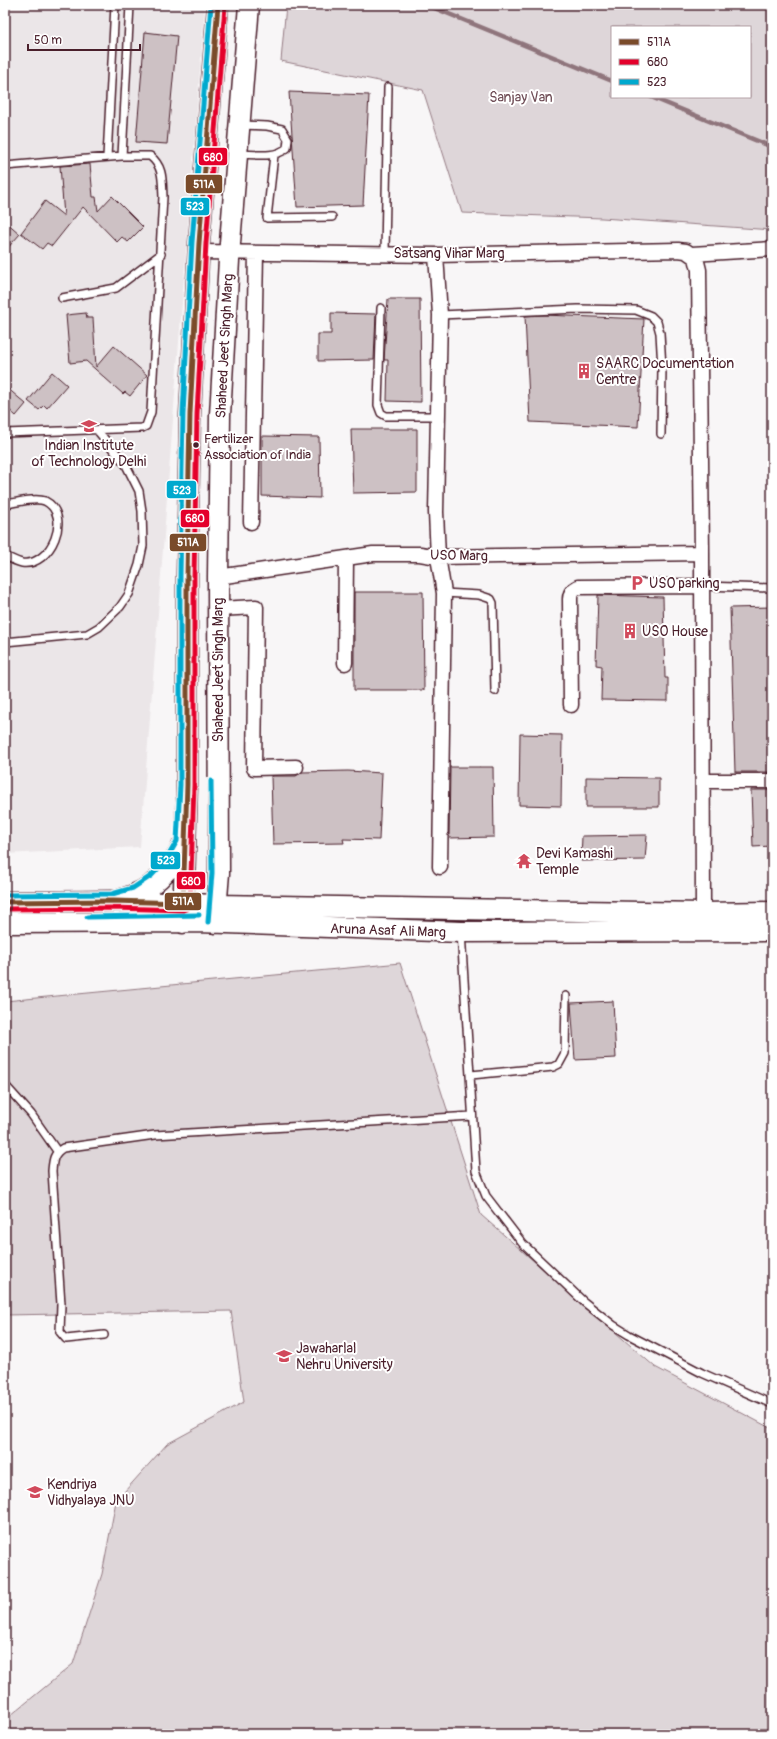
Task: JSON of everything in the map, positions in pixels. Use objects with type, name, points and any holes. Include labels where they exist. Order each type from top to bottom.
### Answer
[{"type":"main road","points":[[183,913],[187,785],[187,576],[190,414],[198,252],[218,5]]},
{"type":"main road","name":"Shaheed Jeet Singh Marg","points":[[215,914],[219,873],[218,577],[220,415],[237,154],[250,5]]},
{"type":"main road","points":[[114,901],[136,894],[156,881],[172,864],[184,843]]},
{"type":"main road","name":"Aruna Asaf Ali Marg","points":[[5,902],[114,901],[183,913]]},
{"type":"main road","name":"Aruna Asaf Ali Marg","points":[[215,914],[462,908],[703,913],[772,912]]},
{"type":"main road","name":"Aruna Asaf Ali Marg","points":[[5,923],[183,913],[461,932],[772,931]]},
{"type":"street","name":"Satsang Vihar Marg","points":[[198,252],[385,253],[436,255],[678,250],[694,256],[772,249]]},
{"type":"street","points":[[251,522],[256,252]]},
{"type":"street","points":[[436,255],[440,315],[436,512],[438,557],[444,594],[440,867]]},
{"type":"street","points":[[694,256],[699,270],[702,553],[703,913]]},
{"type":"street","name":"USO Marg","points":[[218,577],[373,554],[392,553],[420,554],[438,557],[702,553]]},
{"type":"street","points":[[345,664],[346,558]]},
{"type":"street","points":[[571,705],[570,594],[573,589],[578,587],[702,586]]},
{"type":"street","points":[[218,609],[256,607],[254,768],[296,767]]},
{"type":"street","points":[[703,781],[772,781]]},
{"type":"street","points":[[461,932],[462,908]]},
{"type":"lane","points":[[107,157],[115,5]]},
{"type":"lane","points":[[122,156],[130,5]]},
{"type":"lane","points":[[385,253],[388,87]]},
{"type":"lane","points":[[237,154],[280,154],[287,148],[288,139],[282,129],[267,126],[240,125]]},
{"type":"lane","points":[[274,155],[267,218],[332,217]]},
{"type":"lane","points":[[5,166],[107,157],[150,156],[160,167],[162,172],[163,198],[151,412],[146,426],[142,428],[5,433]]},
{"type":"lane","points":[[62,298],[116,288],[161,254]]},
{"type":"lane","points":[[380,308],[378,405],[381,413],[391,416],[437,416]]},
{"type":"lane","points":[[440,315],[578,309],[636,310],[651,316],[657,322],[660,333],[662,368],[661,434]]},
{"type":"lane","points":[[5,642],[87,634],[99,627],[120,607],[129,594],[139,565],[143,546],[140,498],[126,465],[97,430]]},
{"type":"lane","points":[[5,504],[34,499],[44,501],[52,508],[58,528],[55,541],[49,550],[30,563],[21,563],[5,556]]},
{"type":"lane","points":[[702,586],[772,588]]},
{"type":"lane","points":[[444,594],[479,595],[491,599],[493,603],[495,691]]},
{"type":"lane","points":[[461,932],[476,1171],[480,1185],[486,1196],[523,1244],[584,1302],[629,1335],[702,1373],[772,1404]]},
{"type":"lane","points":[[471,1075],[553,1067],[559,1064],[565,1053],[566,996]]},
{"type":"lane","points":[[5,1086],[31,1114],[57,1151]]},
{"type":"lane","points":[[104,1335],[66,1339],[60,1332],[61,1304],[52,1171],[53,1159],[57,1151],[63,1148],[155,1134],[472,1116]]},
{"type":"shaded area","name":"Indian Institute of Technology Delhi","points":[[5,5],[205,5],[140,847],[5,854]]},
{"type":"green space","name":"Sanjay Van","points":[[286,5],[772,5],[772,230],[602,218],[462,213],[423,90],[281,61]]},
{"type":"green space","name":"Jawaharlal Nehru University","points":[[400,963],[481,1215],[655,1367],[772,1429],[772,1734],[5,1734],[5,1720],[73,1664],[102,1574],[116,1501],[167,1444],[244,1402],[231,1311],[5,1315],[5,1001]]},
{"type":"building","points":[[145,32],[177,36],[167,144],[136,142]]},
{"type":"building","points":[[289,92],[369,95],[363,205],[297,207]]},
{"type":"building","points":[[90,164],[93,197],[96,197],[98,211],[112,196],[143,227],[128,242],[122,237],[117,242],[83,207],[52,246],[47,243],[42,249],[21,233],[45,201],[64,216],[60,166]]},
{"type":"building","points":[[5,221],[20,234],[5,251]]},
{"type":"building","points":[[388,299],[420,299],[421,402],[387,401],[388,360],[384,360]]},
{"type":"building","points":[[86,313],[87,318],[93,318],[96,367],[114,346],[147,375],[130,396],[125,392],[123,394],[86,361],[70,363],[66,315]]},
{"type":"building","points":[[331,313],[376,314],[374,360],[318,361],[318,334],[331,334]]},
{"type":"building","name":"SAARC Documentation Centre","points":[[544,315],[644,319],[638,427],[530,422],[525,316]]},
{"type":"building","points":[[52,372],[67,385],[47,408],[44,405],[39,410],[28,401]]},
{"type":"building","points":[[5,386],[26,404],[16,416],[5,406]]},
{"type":"building","points":[[351,429],[417,429],[417,492],[353,493]]},
{"type":"building","points":[[262,436],[319,437],[320,498],[262,496]]},
{"type":"building","points":[[354,592],[423,592],[424,690],[354,690]]},
{"type":"building","name":"USO House","points":[[598,595],[663,597],[665,678],[668,678],[668,701],[601,700],[602,666],[596,665]]},
{"type":"building","points":[[772,607],[772,772],[735,772],[730,608]]},
{"type":"building","points":[[520,734],[562,735],[561,806],[519,805]]},
{"type":"building","points":[[450,767],[493,767],[494,837],[449,838]]},
{"type":"building","points":[[348,771],[382,773],[379,840],[343,839],[344,843],[273,844],[271,776],[296,776],[302,772]]},
{"type":"building","points":[[586,777],[659,778],[659,807],[586,807]]},
{"type":"building","points":[[751,790],[772,790],[772,846],[753,847]]},
{"type":"building","points":[[647,835],[645,860],[581,861],[582,836]]},
{"type":"building","points":[[613,1001],[616,1058],[575,1060],[571,1003]]},
{"type":"waterway","points":[[427,5],[611,81]]},
{"type":"waterway","points":[[653,98],[772,147]]},
{"type":"transit line","name":"523","points":[[5,895],[112,894],[133,888],[151,876],[166,860],[177,841],[180,785],[180,576],[183,414],[192,242],[211,5]]},
{"type":"transit line","name":"511A","points":[[5,902],[113,901],[183,903],[187,785],[187,576],[190,414],[199,243],[218,5]]},
{"type":"transit line","name":"680","points":[[5,909],[113,908],[183,910],[188,908],[190,905],[194,785],[194,576],[197,414],[206,243],[225,6]]},
{"type":"transit line","name":"523","points":[[208,922],[212,873],[211,781]]},
{"type":"transit line","name":"523","points":[[87,917],[199,915]]},
{"type":"place","name":"SAARC Documentation Centre","points":[[584,371]]},
{"type":"place","name":"Indian Institute of Technology Delhi","points":[[89,426]]},
{"type":"place","name":"Fertilizer Association of India","points":[[196,445]]},
{"type":"place","name":"USO parking","points":[[637,583]]},
{"type":"place","name":"USO House","points":[[630,631]]},
{"type":"place","name":"Devi Kamashi Temple","points":[[524,861]]},
{"type":"place","name":"Jawaharlal Nehru University","points":[[284,1356]]},
{"type":"place","name":"Kendriya Vidhyalaya JNU","points":[[35,1492]]}]
